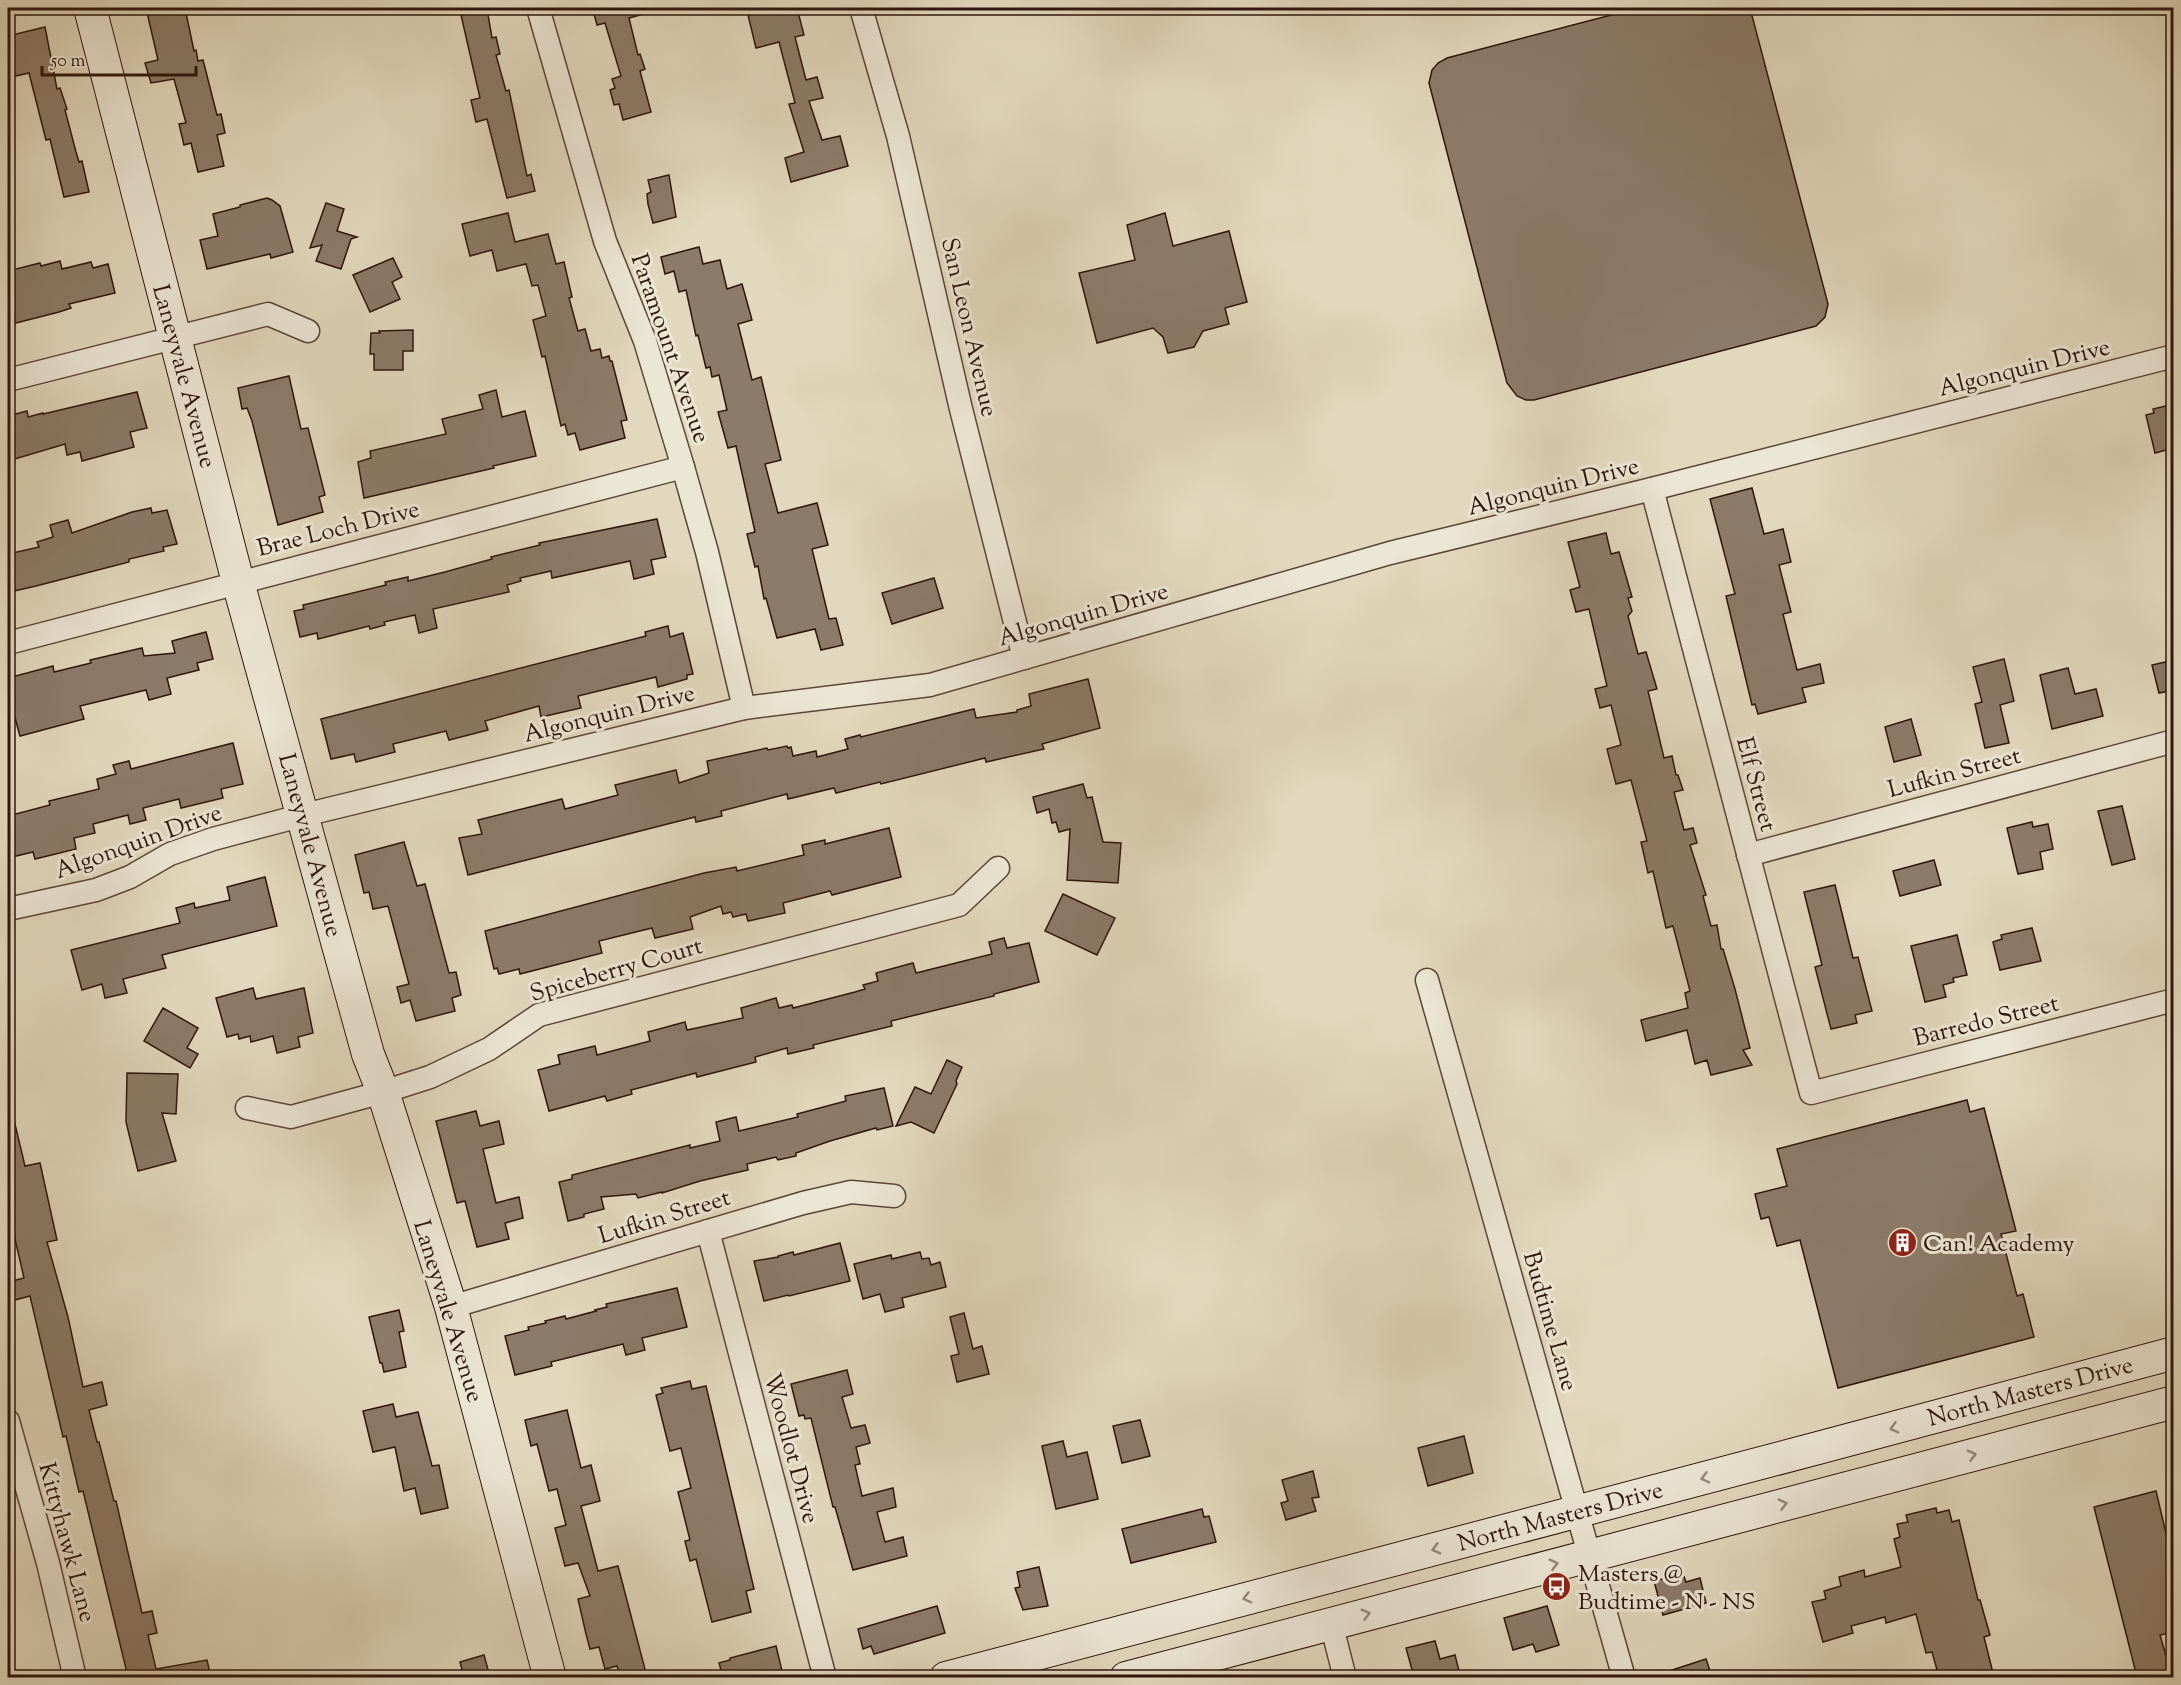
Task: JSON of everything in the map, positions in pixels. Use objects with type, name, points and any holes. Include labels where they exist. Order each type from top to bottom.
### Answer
[{"type":"main road","name":"Laneyvale Avenue","points":[[90,8],[238,582],[368,1054],[383,1092],[451,1307],[550,1677]]},
{"type":"main road","name":"North Masters Drive","points":[[946,1677],[2174,1353]]},
{"type":"main road","points":[[2060,1383],[2071,1429]]},
{"type":"main road","name":"North Masters Drive","points":[[1126,1677],[2174,1402]]},
{"type":"main road","points":[[1166,1620],[1180,1663]]},
{"type":"street","name":"Paramount Avenue","points":[[538,8],[605,241],[645,341],[683,467],[707,552],[744,708]]},
{"type":"street","name":"San Leon Avenue","points":[[861,8],[898,136],[964,420],[1024,658]]},
{"type":"street","points":[[8,380],[268,314],[308,331]]},
{"type":"street","name":"Algonquin Drive","points":[[8,909],[96,890],[130,877],[170,854],[304,815],[744,708],[930,685],[1390,553],[2174,356]]},
{"type":"street","name":"Brae Loch Drive","points":[[8,643],[683,467]]},
{"type":"street","name":"Elf Street","points":[[1652,489],[1811,1093]]},
{"type":"street","name":"Lufkin Street","points":[[1748,855],[2174,741]]},
{"type":"street","name":"Spiceberry Court","points":[[247,1108],[291,1117],[430,1077],[489,1049],[539,1015],[959,905],[998,868]]},
{"type":"street","name":"Budtime Lane","points":[[1427,980],[1624,1677]]},
{"type":"street","name":"Barredo Street","points":[[1811,1093],[2174,1000]]},
{"type":"street","name":"Lufkin Street","points":[[451,1307],[803,1203],[851,1192],[894,1196]]},
{"type":"street","name":"Woodlot Drive","points":[[708,1231],[825,1677]]},
{"type":"street","name":"Kittyhawk Lane","points":[[8,1421],[48,1563],[75,1677]]},
{"type":"street","points":[[1331,1623],[1345,1677]]},
{"type":"building","points":[[146,8],[185,8],[194,51],[196,50],[198,61],[203,60],[217,115],[221,114],[225,133],[217,135],[224,166],[198,172],[191,143],[184,145],[179,124],[186,123],[174,79],[151,83],[145,63],[158,60]]},
{"type":"building","points":[[644,8],[644,14],[629,18],[638,55],[640,54],[645,69],[640,71],[651,112],[623,120],[619,104],[614,105],[610,90],[615,88],[612,79],[621,76],[605,23],[597,25],[593,10]]},
{"type":"building","points":[[777,8],[797,8],[804,35],[795,37],[806,80],[817,77],[823,98],[809,101],[822,140],[840,136],[848,166],[791,182],[785,158],[804,152],[789,104],[795,103],[779,42],[756,48],[748,15]]},
{"type":"building","points":[[1638,8],[1750,8],[1828,304],[1825,317],[1816,326],[1534,400],[1526,400],[1517,396],[1507,383],[1429,83],[1432,70],[1447,58]]},
{"type":"building","points":[[487,9],[492,38],[496,37],[500,54],[496,55],[506,91],[509,90],[527,176],[531,174],[535,191],[507,198],[487,119],[476,122],[471,100],[480,98],[461,15]]},
{"type":"building","points":[[45,27],[57,89],[60,88],[67,109],[65,110],[76,152],[79,162],[82,161],[89,192],[64,197],[50,139],[46,140],[29,73],[11,77],[8,60],[8,36]]},
{"type":"building","points":[[669,175],[676,217],[653,223],[648,204],[647,194],[651,192],[648,180]]},
{"type":"building","points":[[267,198],[280,206],[293,252],[271,258],[270,254],[207,269],[200,240],[218,236],[213,214]]},
{"type":"building","points":[[326,203],[344,209],[337,231],[357,237],[351,239],[341,269],[316,261],[322,245],[310,248]]},
{"type":"building","points":[[508,213],[515,242],[548,234],[556,264],[564,262],[572,297],[569,298],[578,331],[585,329],[591,351],[600,349],[602,358],[609,356],[612,361],[627,420],[621,421],[625,438],[580,450],[575,433],[568,435],[565,424],[561,426],[545,356],[542,357],[533,320],[546,316],[538,285],[532,286],[526,264],[497,271],[492,250],[470,256],[462,224]]},
{"type":"building","points":[[1165,213],[1173,246],[1229,231],[1247,302],[1225,308],[1229,324],[1203,331],[1194,347],[1168,353],[1163,337],[1153,328],[1097,343],[1079,273],[1135,260],[1127,225]]},
{"type":"building","points":[[699,247],[703,264],[720,260],[727,289],[742,284],[752,320],[738,324],[752,380],[761,377],[781,460],[765,464],[778,513],[817,503],[828,545],[812,549],[829,619],[836,618],[843,645],[821,650],[815,629],[777,638],[747,534],[755,532],[736,446],[728,448],[718,412],[727,410],[719,375],[712,377],[710,367],[706,368],[686,290],[679,292],[674,271],[665,274],[661,257]]},
{"type":"building","points":[[393,258],[402,277],[392,282],[400,299],[370,312],[353,275]]},
{"type":"building","points":[[60,261],[62,269],[91,262],[93,268],[108,264],[115,293],[69,304],[71,308],[8,325],[8,271],[40,263],[41,266]]},
{"type":"building","points":[[413,330],[413,351],[403,351],[403,370],[374,370],[374,354],[370,354],[371,333]]},
{"type":"building","points":[[289,376],[301,429],[308,428],[325,495],[319,497],[323,512],[278,525],[252,421],[247,408],[242,409],[238,388]]},
{"type":"building","points":[[496,390],[502,417],[525,411],[536,456],[364,498],[358,462],[371,458],[370,451],[446,434],[442,419],[483,409],[479,395]]},
{"type":"building","points":[[137,392],[147,428],[130,432],[134,447],[82,461],[80,452],[67,455],[65,444],[8,461],[8,416],[27,411],[28,417]]},
{"type":"building","points":[[2174,404],[2174,448],[2155,453],[2146,415],[2154,413],[2153,409]]},
{"type":"building","points":[[1752,488],[1764,534],[1783,529],[1791,562],[1779,565],[1791,612],[1783,614],[1797,670],[1820,664],[1824,683],[1802,688],[1806,702],[1758,714],[1755,704],[1752,705],[1726,596],[1735,594],[1710,499]]},
{"type":"building","points":[[151,508],[152,513],[167,510],[177,544],[163,547],[164,551],[129,559],[129,562],[36,586],[14,591],[13,583],[8,584],[8,554],[39,547],[37,542],[53,537],[50,525],[68,520],[72,533],[132,512]]},
{"type":"building","points":[[657,519],[666,557],[651,560],[654,574],[634,579],[630,561],[552,578],[551,571],[520,578],[521,581],[507,585],[509,592],[433,609],[437,628],[419,633],[415,615],[384,622],[385,625],[370,629],[369,626],[318,639],[317,633],[300,637],[294,611],[304,609],[303,605],[386,585],[385,582],[408,577],[408,581],[445,572],[492,559],[491,557],[540,545],[539,543]]},
{"type":"building","points":[[1606,533],[1611,554],[1619,552],[1632,597],[1628,598],[1632,611],[1628,616],[1638,654],[1646,652],[1657,689],[1648,691],[1664,758],[1672,756],[1676,775],[1678,775],[1683,790],[1674,792],[1684,830],[1693,828],[1697,843],[1690,845],[1706,895],[1703,896],[1711,926],[1717,925],[1721,949],[1723,949],[1735,989],[1750,1048],[1743,1050],[1752,1065],[1711,1075],[1707,1060],[1695,1064],[1687,1030],[1646,1041],[1641,1020],[1688,1008],[1685,993],[1690,991],[1673,926],[1666,928],[1653,871],[1648,873],[1641,842],[1647,841],[1631,780],[1616,784],[1607,749],[1621,745],[1611,705],[1600,708],[1595,689],[1607,686],[1589,609],[1576,612],[1570,590],[1580,587],[1568,542]]},
{"type":"building","points":[[934,578],[943,608],[892,624],[882,593]]},
{"type":"building","points":[[668,626],[670,637],[683,633],[693,674],[687,675],[687,679],[658,687],[656,677],[578,696],[581,708],[541,717],[539,706],[485,721],[488,730],[449,740],[446,731],[393,744],[395,752],[356,762],[354,754],[331,759],[321,719],[646,636],[645,632]]},
{"type":"building","points":[[206,632],[213,659],[197,663],[199,670],[167,678],[171,694],[149,700],[146,690],[80,706],[84,719],[20,736],[15,718],[8,720],[8,678],[53,666],[54,672],[91,663],[90,660],[142,648],[144,656],[175,653],[172,641]]},
{"type":"building","points":[[2004,659],[2014,701],[2000,705],[2009,743],[1985,748],[1975,704],[1982,702],[1973,667]]},
{"type":"building","points":[[2174,660],[2174,690],[2159,693],[2152,665]]},
{"type":"building","points":[[2068,668],[2075,694],[2096,689],[2103,716],[2052,729],[2040,675]]},
{"type":"building","points":[[1088,679],[1100,728],[1042,744],[1044,749],[986,762],[985,758],[836,793],[834,788],[788,799],[787,794],[721,811],[722,816],[696,822],[695,817],[468,875],[459,838],[482,834],[478,820],[562,799],[565,809],[618,795],[615,785],[676,770],[679,783],[709,773],[707,761],[767,748],[768,750],[791,747],[793,756],[816,751],[817,757],[848,749],[845,739],[974,709],[976,718],[1017,712],[1017,710],[1031,706],[1029,694]]},
{"type":"building","points":[[1911,719],[1921,755],[1894,762],[1885,727]]},
{"type":"building","points":[[233,743],[243,784],[221,789],[223,798],[181,808],[179,799],[143,808],[146,820],[130,824],[128,815],[93,824],[95,833],[74,838],[76,849],[35,859],[33,852],[8,858],[8,816],[50,805],[49,801],[99,789],[97,779],[116,774],[113,765],[129,761],[131,769]]},
{"type":"building","points":[[1083,784],[1087,798],[1092,797],[1103,842],[1121,843],[1118,883],[1067,880],[1070,829],[1059,832],[1056,822],[1052,823],[1049,809],[1037,813],[1033,797]]},
{"type":"building","points":[[2122,806],[2135,859],[2112,865],[2098,811]]},
{"type":"building","points":[[2032,822],[2033,827],[2048,824],[2053,849],[2040,852],[2043,869],[2018,874],[2007,828]]},
{"type":"building","points":[[889,828],[901,877],[832,895],[830,891],[783,903],[785,913],[748,921],[746,914],[733,917],[731,912],[723,914],[721,906],[690,917],[693,929],[655,938],[652,928],[599,941],[602,953],[520,974],[519,969],[499,974],[497,968],[494,969],[485,931],[704,873],[736,867],[737,871],[804,855],[802,845],[825,840],[825,844]]},
{"type":"building","points":[[404,842],[417,886],[425,884],[449,973],[456,972],[461,995],[452,998],[455,1011],[416,1021],[410,1000],[401,1003],[397,987],[409,984],[388,906],[373,909],[369,892],[364,893],[355,855]]},
{"type":"building","points":[[1934,860],[1941,885],[1900,896],[1893,871]]},
{"type":"building","points":[[265,877],[277,926],[162,955],[166,968],[123,979],[127,993],[105,998],[102,984],[82,990],[71,950],[180,923],[176,908],[194,903],[195,908],[230,900],[227,887]]},
{"type":"building","points":[[1835,885],[1853,958],[1858,957],[1872,1011],[1855,1015],[1857,1023],[1831,1029],[1815,967],[1822,965],[1804,892]]},
{"type":"building","points":[[1063,894],[1115,918],[1097,955],[1045,931]]},
{"type":"building","points":[[2032,928],[2041,961],[2000,970],[1993,942],[2002,939],[2001,935]]},
{"type":"building","points":[[1957,935],[1967,975],[1953,978],[1954,982],[1943,985],[1946,997],[1925,1002],[1911,946]]},
{"type":"building","points":[[1004,938],[1007,948],[1029,943],[1039,982],[994,994],[994,996],[891,1021],[892,1026],[813,1045],[814,1048],[788,1054],[787,1048],[755,1057],[756,1062],[697,1077],[696,1073],[631,1090],[632,1094],[607,1101],[605,1096],[549,1111],[538,1070],[560,1064],[558,1055],[595,1046],[597,1055],[650,1041],[648,1032],[685,1022],[687,1030],[743,1018],[741,1008],[776,998],[779,1008],[792,1005],[793,1008],[855,992],[865,989],[863,985],[878,981],[876,973],[913,963],[916,973],[992,954],[989,942]]},
{"type":"building","points":[[253,988],[256,999],[304,988],[313,1033],[298,1037],[300,1047],[277,1053],[273,1036],[251,1042],[250,1036],[239,1039],[238,1034],[227,1037],[216,998]]},
{"type":"building","points":[[163,1008],[198,1028],[187,1048],[198,1054],[190,1068],[144,1041]]},
{"type":"building","points":[[947,1060],[962,1067],[956,1081],[957,1084],[934,1133],[911,1122],[896,1126],[915,1087],[931,1094]]},
{"type":"building","points":[[127,1073],[178,1074],[176,1114],[162,1113],[176,1161],[138,1171],[126,1122]]},
{"type":"building","points":[[884,1088],[893,1126],[877,1130],[876,1128],[830,1141],[796,1153],[796,1156],[778,1160],[776,1157],[747,1164],[748,1170],[662,1193],[638,1198],[636,1194],[601,1197],[604,1209],[568,1221],[559,1182],[572,1179],[572,1175],[690,1145],[690,1148],[720,1141],[716,1122],[736,1117],[739,1131],[798,1117],[797,1114],[846,1101],[845,1096]]},
{"type":"building","name":"Can! Academy","points":[[1967,1100],[1970,1112],[1984,1108],[2016,1231],[2001,1234],[2017,1296],[2023,1294],[2034,1337],[1838,1388],[1800,1240],[1777,1246],[1769,1217],[1761,1219],[1755,1194],[1787,1186],[1777,1149]]},
{"type":"building","points":[[476,1111],[480,1126],[499,1121],[504,1144],[483,1149],[496,1203],[519,1197],[523,1218],[505,1223],[509,1239],[477,1247],[465,1201],[457,1203],[436,1121]]},
{"type":"building","points":[[8,1120],[14,1120],[25,1166],[40,1163],[57,1240],[47,1242],[68,1317],[83,1387],[102,1382],[107,1405],[89,1410],[114,1501],[116,1501],[142,1613],[152,1611],[157,1633],[148,1635],[156,1669],[207,1660],[211,1677],[128,1677],[83,1491],[79,1492],[66,1436],[63,1437],[30,1296],[11,1301],[8,1282],[24,1278],[8,1209]]},
{"type":"building","points":[[840,1243],[850,1281],[764,1301],[754,1261],[793,1252],[794,1255]]},
{"type":"building","points":[[920,1252],[922,1259],[929,1258],[931,1265],[940,1262],[946,1287],[902,1298],[904,1307],[885,1312],[880,1294],[863,1299],[854,1264],[891,1255],[892,1259]]},
{"type":"building","points":[[677,1288],[687,1327],[642,1338],[645,1350],[626,1355],[623,1344],[551,1362],[552,1366],[515,1375],[505,1336],[529,1330],[528,1327],[546,1323],[545,1321],[565,1316],[566,1319],[607,1307],[606,1304]]},
{"type":"building","points":[[399,1310],[404,1331],[399,1332],[406,1367],[384,1372],[369,1317]]},
{"type":"building","points":[[964,1313],[973,1349],[982,1346],[989,1374],[957,1382],[951,1356],[959,1354],[950,1317]]},
{"type":"building","points":[[847,1370],[853,1394],[842,1397],[851,1428],[865,1425],[870,1443],[856,1447],[860,1464],[855,1465],[862,1496],[893,1488],[896,1507],[877,1512],[885,1542],[903,1537],[907,1556],[853,1570],[835,1507],[833,1507],[811,1418],[805,1419],[804,1415],[799,1416],[791,1384]]},
{"type":"building","points":[[690,1381],[692,1389],[706,1386],[754,1589],[746,1591],[751,1612],[712,1622],[696,1559],[690,1561],[685,1541],[690,1540],[678,1492],[691,1488],[681,1448],[670,1451],[656,1395],[663,1393],[661,1388]]},
{"type":"building","points":[[393,1404],[396,1417],[418,1412],[432,1466],[439,1465],[448,1508],[421,1514],[415,1488],[404,1491],[395,1447],[373,1452],[363,1411]]},
{"type":"building","points":[[567,1410],[581,1468],[591,1465],[600,1501],[581,1506],[598,1571],[618,1566],[647,1677],[620,1677],[617,1666],[605,1669],[599,1647],[590,1649],[578,1599],[590,1596],[578,1563],[565,1566],[555,1528],[566,1525],[557,1489],[549,1491],[537,1444],[531,1446],[525,1420]]},
{"type":"building","points":[[1140,1420],[1150,1456],[1122,1463],[1113,1426]]},
{"type":"building","points":[[1464,1436],[1473,1473],[1428,1486],[1418,1448]]},
{"type":"building","points":[[1063,1441],[1067,1457],[1087,1452],[1098,1499],[1056,1509],[1042,1446]]},
{"type":"building","points":[[1313,1471],[1319,1497],[1312,1498],[1316,1511],[1286,1520],[1281,1503],[1288,1501],[1282,1480]]},
{"type":"building","points":[[2156,1491],[2174,1567],[2174,1632],[2160,1635],[2172,1677],[2137,1677],[2094,1507]]},
{"type":"building","points":[[1936,1508],[1937,1513],[1949,1510],[1952,1522],[1959,1520],[1978,1600],[1980,1600],[1990,1635],[1984,1637],[1994,1677],[1939,1677],[1932,1652],[1926,1653],[1916,1614],[1886,1623],[1885,1617],[1851,1626],[1853,1633],[1823,1642],[1812,1602],[1826,1599],[1824,1591],[1841,1586],[1839,1577],[1864,1570],[1865,1577],[1901,1567],[1894,1539],[1900,1537],[1897,1524],[1908,1522],[1906,1515]]},
{"type":"building","points":[[1202,1509],[1204,1517],[1209,1516],[1216,1542],[1131,1563],[1122,1529]]},
{"type":"building","points":[[1039,1567],[1048,1606],[1023,1610],[1015,1588],[1020,1587],[1017,1572]]},
{"type":"building","points":[[1683,1574],[1686,1582],[1700,1578],[1706,1603],[1663,1615],[1654,1581]]},
{"type":"building","points":[[937,1606],[945,1633],[874,1654],[871,1646],[863,1649],[858,1629]]},
{"type":"building","points":[[1547,1606],[1559,1645],[1536,1652],[1533,1644],[1513,1650],[1504,1618]]},
{"type":"building","points":[[1435,1641],[1440,1659],[1455,1655],[1459,1671],[1435,1677],[1414,1677],[1406,1648]]},
{"type":"building","points":[[776,1646],[783,1675],[723,1677],[719,1663]]},
{"type":"building","points":[[484,1655],[490,1677],[464,1677],[460,1662]]},
{"type":"building","points":[[1706,1659],[1712,1677],[1661,1677],[1660,1674]]},
{"type":"place","name":"Can! Academy","points":[[1902,1243]]},
{"type":"place","name":"Masters @ Budtime - N - NS","points":[[1557,1587]]}]
